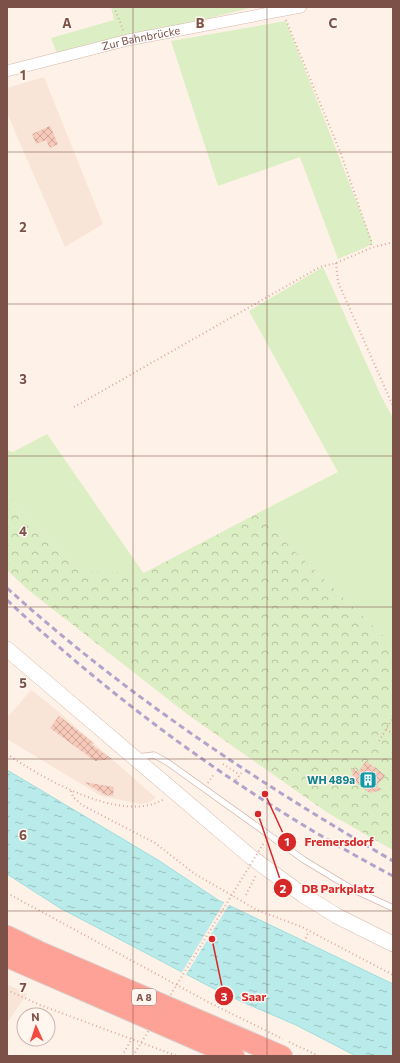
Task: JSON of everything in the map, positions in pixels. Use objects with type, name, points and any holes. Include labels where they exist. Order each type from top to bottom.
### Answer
[{"type":"highway","name":"A 8","points":[[7,936],[38,951],[282,1056]]},
{"type":"highway","name":"A 8","points":[[7,957],[234,1056]]},
{"type":"main road","points":[[7,649],[251,857],[337,916],[393,944]]},
{"type":"street","name":"Zur Bahnbrücke","points":[[7,71],[128,40],[301,7]]},
{"type":"lane","points":[[134,757],[144,755],[154,756],[167,762],[304,860],[352,889],[393,908]]},
{"type":"path","points":[[114,7],[128,40]]},
{"type":"path","points":[[282,11],[341,154],[371,241],[371,248]]},
{"type":"path","points":[[74,407],[320,268],[371,248],[393,242]]},
{"type":"path","points":[[336,263],[338,282],[393,406]]},
{"type":"path","points":[[379,741],[393,718]]},
{"type":"path","points":[[386,729],[393,734]]},
{"type":"path","points":[[7,754],[71,791],[132,807],[154,804],[175,791]]},
{"type":"path","points":[[223,764],[240,775]]},
{"type":"path","points":[[236,780],[242,772]]},
{"type":"path","points":[[204,788],[214,774]]},
{"type":"path","points":[[71,791],[73,797],[82,805],[155,843],[195,874],[227,894],[262,913],[302,927],[393,975]]},
{"type":"path","points":[[134,1056],[265,841]]},
{"type":"path","points":[[246,895],[257,872]]},
{"type":"path","points":[[7,893],[210,1003],[319,1056]]},
{"type":"path","points":[[304,942],[308,933]]},
{"type":"path","points":[[7,990],[40,1005],[177,1056]]},
{"type":"path","points":[[122,1056],[132,1038]]},
{"type":"shaded area","points":[[44,77],[103,224],[65,247],[7,113],[7,88]]},
{"type":"shaded area","points":[[31,690],[53,707],[156,798],[148,803],[141,804],[101,796],[7,739],[7,718]]},
{"type":"shaded area","points":[[7,984],[27,994],[18,1007],[16,1007],[16,1010],[7,1023]]},
{"type":"green space","points":[[111,7],[254,7],[58,56],[51,38],[114,20]]},
{"type":"green space","points":[[286,21],[373,244],[338,259],[300,157],[218,186],[171,41]]},
{"type":"green space","points":[[323,267],[381,396],[393,418],[393,645],[256,514],[338,472],[249,311]]},
{"type":"green space","points":[[47,434],[144,574],[80,572],[7,495],[7,450],[13,452]]},
{"type":"green space","points":[[7,495],[80,572],[144,573],[256,514],[393,645],[393,850],[328,813],[187,714],[27,589],[7,570]]},
{"type":"water","points":[[7,770],[158,860],[218,900],[393,984],[393,1056],[356,1056],[296,1025],[224,994],[60,908],[7,874]]},
{"type":"pier","points":[[225,901],[230,903],[185,976],[181,974]]},
{"type":"building","points":[[50,126],[58,144],[50,148],[46,140],[36,144],[32,134]]},
{"type":"building","points":[[59,716],[94,743],[92,745],[112,759],[95,761],[50,728]]},
{"type":"building","name":"WH 489a","points":[[366,761],[385,775],[377,786],[382,790],[370,793],[354,781],[351,768],[358,772]]},
{"type":"building","points":[[84,782],[114,787],[113,796],[105,795]]},
{"type":"railway","points":[[7,588],[98,664],[193,735],[292,800],[393,861]]},
{"type":"railway","points":[[7,600],[96,678],[191,751],[290,817],[393,876]]},
{"type":"place","name":"WH 489a","points":[[368,780]]},
{"type":"place","name":"Fremersdorf","points":[[265,794]]},
{"type":"place","name":"DB Parkplatz","points":[[258,814]]},
{"type":"place","name":"Saar","points":[[212,939]]}]
